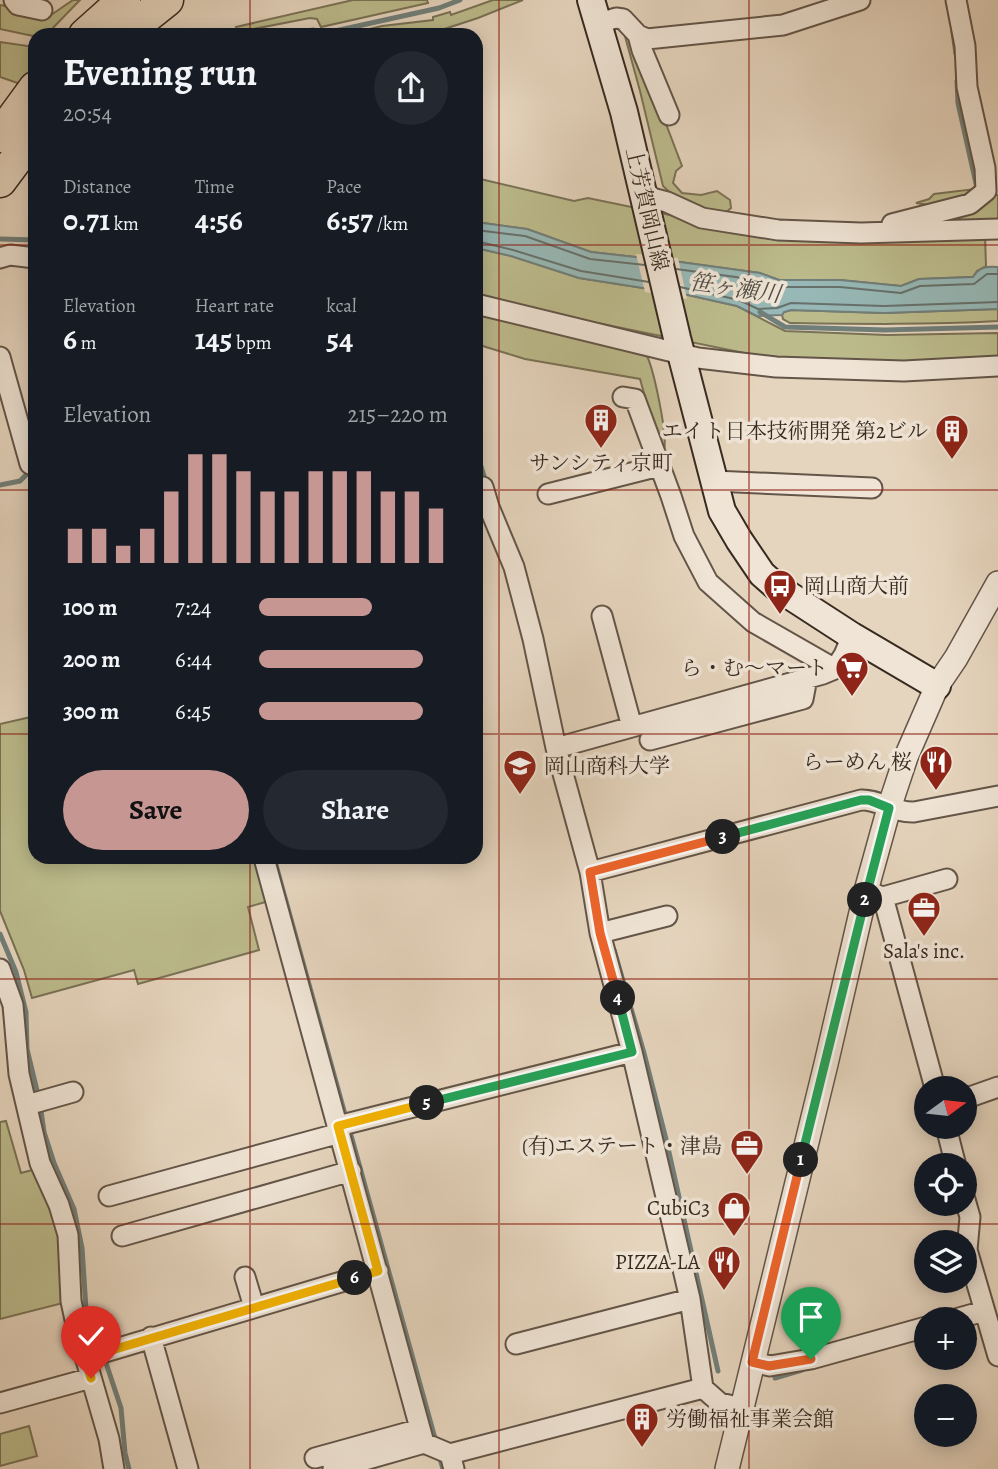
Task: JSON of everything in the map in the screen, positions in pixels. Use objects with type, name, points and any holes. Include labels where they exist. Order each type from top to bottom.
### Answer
[{"type":"highway","points":[[93,28],[124,0]]},
{"type":"highway","points":[[132,28],[167,0]]},
{"type":"highway","points":[[0,136],[28,98]]},
{"type":"highway","points":[[0,181],[28,143]]},
{"type":"main road","name":"上芳賀岡山線","points":[[595,11],[624,112],[722,511],[762,574],[778,588],[937,686]]},
{"type":"street","points":[[15,0],[18,5],[42,10]]},
{"type":"street","points":[[638,36],[647,39],[783,25],[860,0]]},
{"type":"street","points":[[861,233],[970,204],[986,191],[991,167],[967,87],[965,47],[956,0]]},
{"type":"street","points":[[595,11],[623,19],[638,36],[669,114]]},
{"type":"street","points":[[645,201],[667,202],[702,218],[778,230],[861,233],[998,229]]},
{"type":"street","points":[[0,258],[10,255],[28,257]]},
{"type":"street","points":[[483,306],[653,348],[680,348],[698,358],[776,367],[904,371],[998,366]]},
{"type":"street","points":[[0,357],[28,457]]},
{"type":"street","points":[[624,397],[635,399],[684,536],[708,582],[752,622],[835,669]]},
{"type":"street","points":[[548,494],[659,466]]},
{"type":"street","points":[[713,481],[872,488]]},
{"type":"street","points":[[483,487],[514,567],[533,639],[556,748],[590,872],[600,933],[632,1052],[691,1299],[703,1388],[720,1403],[741,1408]]},
{"type":"street","points":[[727,1469],[826,1064],[874,894],[889,808],[906,757],[937,686],[998,583]]},
{"type":"street","points":[[602,616],[632,727]]},
{"type":"street","points":[[556,748],[835,669],[852,636]]},
{"type":"street","points":[[650,740],[803,699],[807,678]]},
{"type":"street","points":[[590,872],[861,800],[869,800],[904,813],[914,813],[998,796]]},
{"type":"street","points":[[266,864],[344,1126],[351,1171],[378,1271],[437,1449]]},
{"type":"street","points":[[874,894],[947,879]]},
{"type":"street","points":[[874,894],[931,1076]]},
{"type":"street","points":[[600,933],[667,916]]},
{"type":"street","points":[[0,969],[13,1005],[19,1074],[34,1103],[40,1163],[59,1205],[68,1236],[71,1301],[109,1439],[114,1469]]},
{"type":"street","points":[[109,1196],[344,1126],[632,1052]]},
{"type":"street","points":[[977,1094],[998,1087]]},
{"type":"street","points":[[34,1103],[73,1093]]},
{"type":"street","points":[[122,1236],[351,1171]]},
{"type":"street","points":[[970,1216],[967,1250],[998,1356]]},
{"type":"street","points":[[87,1357],[378,1271]]},
{"type":"street","points":[[245,1276],[254,1307]]},
{"type":"street","points":[[516,1344],[691,1299]]},
{"type":"street","points":[[977,1313],[984,1311]]},
{"type":"street","points":[[752,1362],[769,1366],[811,1359],[914,1330]]},
{"type":"street","points":[[151,1337],[188,1469]]},
{"type":"street","points":[[0,1403],[91,1378]]},
{"type":"street","points":[[333,1469],[437,1449],[703,1388]]},
{"type":"street","points":[[315,1458],[437,1449]]},
{"type":"shaded area","points":[[73,0],[80,0],[53,28],[28,28],[28,35],[0,29],[0,5],[51,15]]},
{"type":"shaded area","points":[[353,0],[427,0],[428,3],[321,27],[317,19],[310,18],[259,28],[236,27]]},
{"type":"shaded area","points":[[493,0],[523,0],[447,28],[374,28],[433,20],[433,17],[450,12],[451,15]]},
{"type":"shaded area","points":[[623,29],[637,48],[682,166],[676,171],[673,183],[682,193],[701,195],[717,191],[730,200],[731,208],[725,213],[681,203],[663,186]]},
{"type":"shaded area","points":[[0,42],[28,46],[28,87],[0,77]]},
{"type":"shaded area","points":[[483,180],[574,201],[588,198],[703,224],[985,235],[986,266],[973,277],[919,279],[901,286],[840,280],[779,280],[760,273],[591,252],[527,229],[483,223]]},
{"type":"shaded area","points":[[975,189],[976,194],[941,207],[916,203],[929,199],[934,194]]},
{"type":"shaded area","points":[[998,195],[998,224],[893,229]]},
{"type":"shaded area","points":[[483,250],[579,278],[688,295],[737,306],[785,331],[887,335],[998,333],[998,362],[948,364],[774,359],[483,299]]},
{"type":"shaded area","points":[[998,309],[998,321],[946,323],[790,323],[783,319],[782,315],[791,310],[884,313]]},
{"type":"shaded area","points":[[483,312],[647,356],[660,403],[664,450],[659,447],[640,379],[525,359],[483,346]]},
{"type":"shaded area","points":[[28,718],[28,864],[259,864],[269,901],[248,907],[259,950],[138,984],[134,970],[32,998],[24,970],[0,911],[0,724]]},
{"type":"shaded area","points":[[6,1121],[21,1173],[36,1169],[64,1236],[67,1302],[0,1319],[0,1122]]},
{"type":"shaded area","points":[[29,1426],[37,1456],[0,1466],[0,1434]]},
{"type":"water","name":"笹ヶ瀬川","points":[[483,223],[527,229],[591,252],[760,273],[779,280],[840,280],[901,286],[919,279],[973,277],[984,268],[998,267],[998,309],[884,313],[791,310],[782,315],[757,316],[737,306],[688,295],[579,278],[483,250]]},
{"type":"pier","points":[[636,254],[678,258],[687,299],[645,292]]},
{"type":"waterway","points":[[349,28],[439,8],[460,0]]},
{"type":"waterway","points":[[953,32],[956,54]]},
{"type":"waterway","points":[[957,81],[958,103],[977,188]]},
{"type":"waterway","points":[[1,239],[28,240]]},
{"type":"waterway","name":"笹ヶ瀬川","points":[[760,312],[785,327],[885,330],[998,327]]},
{"type":"waterway","points":[[24,466],[28,474]]},
{"type":"waterway","points":[[483,473],[486,483]]},
{"type":"waterway","points":[[0,485],[20,481],[27,474]]},
{"type":"waterway","points":[[276,864],[346,1118]]},
{"type":"waterway","points":[[0,934],[16,972],[26,1012],[27,1049],[44,1132],[74,1209],[82,1248],[86,1309],[100,1347]]},
{"type":"waterway","points":[[614,950],[666,1139],[718,1371]]},
{"type":"waterway","points":[[349,1128],[436,1442]]},
{"type":"waterway","points":[[104,1357],[121,1408],[129,1469]]},
{"type":"waterway","points":[[775,1378],[802,1370]]},
{"type":"waterway","points":[[439,1455],[443,1469]]},
{"type":"place","name":"サンシティ京町","points":[[601,450]]},
{"type":"place","name":"エイト日本技術開発 第2ビル","points":[[952,461]]},
{"type":"place","name":"岡山商大前","points":[[780,616]]},
{"type":"place","name":"ら・む〜マート","points":[[852,698]]},
{"type":"place","name":"らーめん 桜","points":[[936,792]]},
{"type":"place","name":"岡山商科大学","points":[[520,796]]},
{"type":"place","name":"Sala's inc.","points":[[924,938]]},
{"type":"place","name":"(有)エステート・津島","points":[[747,1176]]},
{"type":"place","name":"CubiC3","points":[[734,1238]]},
{"type":"place","name":"PIZZA-LA","points":[[724,1292]]},
{"type":"place","name":"労働福祉事業会館","points":[[642,1449]]},
{"type":"route","points":[[91,1378],[85,1358],[378,1271],[338,1126],[632,1052],[600,933],[590,872],[869,800],[889,808],[866,891],[752,1362],[769,1366],[811,1359]]}]
